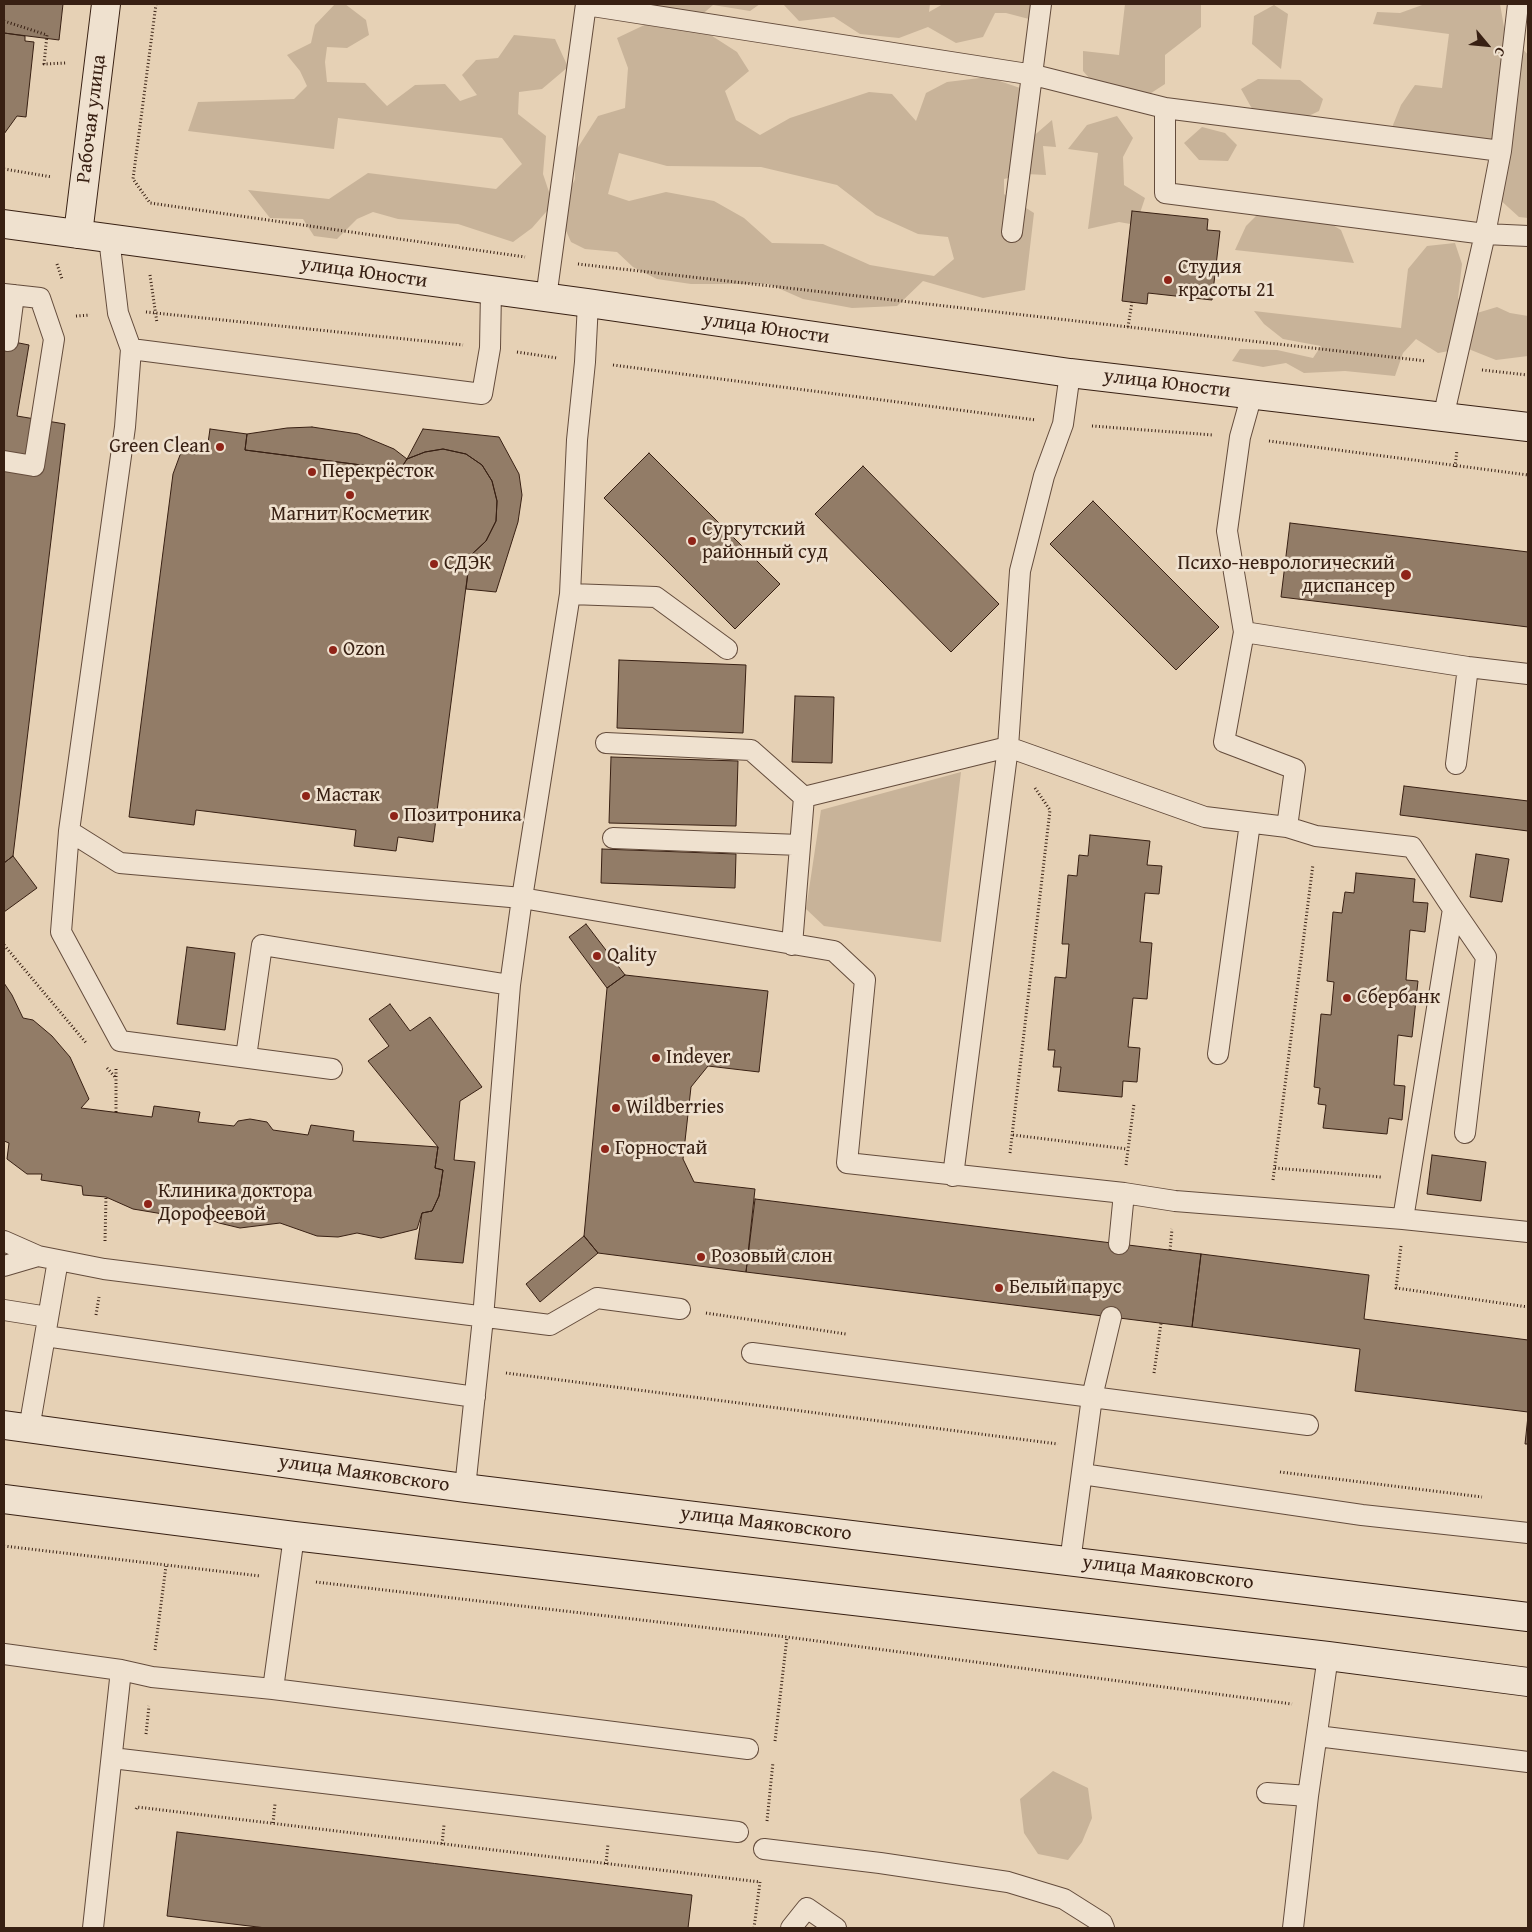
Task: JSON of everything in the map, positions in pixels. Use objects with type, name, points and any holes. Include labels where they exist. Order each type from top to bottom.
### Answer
[{"type":"main road","name":"Рабочая улица","points":[[78,234],[106,4]]},
{"type":"main road","name":"улица Юности","points":[[4,224],[588,303],[1070,373],[1528,427]]},
{"type":"main road","name":"улица Маяковского","points":[[17,1427],[465,1488],[1528,1617]]},
{"type":"main road","points":[[4,1499],[294,1536],[1328,1656],[1528,1682]]},
{"type":"lane","points":[[546,298],[586,4],[1034,75],[1165,108],[1501,152]]},
{"type":"lane","points":[[1012,232],[1034,75],[1041,4]]},
{"type":"lane","points":[[1443,418],[1485,234],[1501,152],[1518,4]]},
{"type":"lane","points":[[1165,108],[1165,193],[1485,234],[1528,236]]},
{"type":"lane","points":[[109,238],[118,313],[131,349],[124,427],[69,831],[60,932],[120,1041],[332,1069]]},
{"type":"lane","points":[[131,349],[482,394],[490,348],[491,290]]},
{"type":"lane","points":[[4,462],[34,466],[54,340],[40,298],[9,295],[8,341]]},
{"type":"lane","points":[[465,1488],[483,1318],[510,985],[570,594],[577,440],[585,362],[588,303]]},
{"type":"lane","points":[[953,1176],[1008,747],[1020,571],[1044,476],[1063,424],[1070,373]]},
{"type":"lane","points":[[1252,394],[1240,438],[1227,531],[1244,632],[1224,742],[1295,769],[1286,827]]},
{"type":"lane","points":[[570,594],[656,597],[727,649]]},
{"type":"lane","points":[[1244,632],[1468,667],[1528,674]]},
{"type":"lane","points":[[1456,764],[1468,667]]},
{"type":"lane","points":[[606,743],[751,750],[804,797]]},
{"type":"lane","points":[[804,797],[1008,747],[1205,817],[1286,827],[1316,836],[1412,847],[1486,957],[1465,1133]]},
{"type":"lane","points":[[792,944],[804,797]]},
{"type":"lane","points":[[1218,1054],[1250,823]]},
{"type":"lane","points":[[69,831],[120,863],[522,898],[834,950],[865,980],[847,1162],[953,1176],[1124,1193],[1175,1201],[1403,1219],[1528,1232]]},
{"type":"lane","points":[[614,838],[800,846]]},
{"type":"lane","points":[[1403,1219],[1452,909]]},
{"type":"lane","points":[[246,1057],[262,945],[510,985]]},
{"type":"lane","points":[[1119,1244],[1124,1193]]},
{"type":"lane","points":[[4,1241],[38,1256],[104,1269],[483,1318],[550,1324],[597,1298],[680,1309]]},
{"type":"lane","points":[[4,1266],[38,1256]]},
{"type":"lane","points":[[17,1427],[47,1327],[58,1260]]},
{"type":"lane","points":[[4,1310],[47,1327],[474,1397]]},
{"type":"lane","points":[[1070,1562],[1092,1398],[1111,1317]]},
{"type":"lane","points":[[752,1353],[1308,1425]]},
{"type":"lane","points":[[1082,1474],[1362,1515],[1528,1534]]},
{"type":"lane","points":[[273,1689],[294,1536]]},
{"type":"lane","points":[[4,1654],[121,1670],[152,1677],[273,1689],[748,1748]]},
{"type":"lane","points":[[1293,1928],[1308,1796],[1328,1656]]},
{"type":"lane","points":[[93,1928],[121,1670]]},
{"type":"lane","points":[[1317,1736],[1528,1762]]},
{"type":"lane","points":[[112,1758],[738,1832]]},
{"type":"lane","points":[[1267,1793],[1308,1796]]},
{"type":"lane","points":[[764,1849],[880,1863],[1008,1882],[1064,1899],[1102,1923],[1104,1928]]},
{"type":"lane","points":[[791,1928],[807,1908],[836,1928]]},
{"type":"path","points":[[156,4],[133,179],[150,203],[552,261],[1454,364],[1528,375]]},
{"type":"path","points":[[4,21],[47,35],[44,64],[68,63]]},
{"type":"path","points":[[4,169],[52,177]]},
{"type":"path","points":[[1128,327],[1132,302]]},
{"type":"path","points":[[46,318],[156,311],[490,348],[1063,424],[1240,438],[1528,475]]},
{"type":"path","points":[[1005,1180],[1013,1134],[1050,810],[1008,747]]},
{"type":"path","points":[[1270,1208],[1316,836]]},
{"type":"path","points":[[4,944],[90,1048]]},
{"type":"path","points":[[116,1113],[114,1077],[120,1041]]},
{"type":"path","points":[[102,1062],[114,1077]]},
{"type":"path","points":[[1124,1193],[1134,1104]]},
{"type":"path","points":[[1013,1134],[1128,1149]]},
{"type":"path","points":[[1275,1168],[1410,1179]]},
{"type":"path","points":[[105,1319],[95,1317],[104,1269],[106,1197]]},
{"type":"path","points":[[1401,1242],[1396,1288],[1528,1308]]},
{"type":"path","points":[[680,1309],[846,1334]]},
{"type":"path","points":[[1154,1373],[1160,1323]]},
{"type":"path","points":[[478,1369],[1085,1448]]},
{"type":"path","points":[[1272,1471],[1489,1498]]},
{"type":"path","points":[[4,1546],[787,1637],[1321,1708]]},
{"type":"path","points":[[775,1743],[787,1637]]},
{"type":"path","points":[[754,1928],[774,1753]]},
{"type":"path","points":[[136,1816],[137,1807],[760,1882]]},
{"type":"shaded area","points":[[335,4],[345,4],[366,20],[369,35],[347,48],[327,47],[325,62],[327,82],[365,83],[387,106],[415,85],[445,84],[460,101],[477,95],[462,75],[476,60],[498,58],[514,35],[555,39],[568,67],[542,89],[519,92],[518,114],[546,136],[543,174],[553,204],[532,228],[513,242],[458,224],[398,219],[373,212],[357,219],[337,239],[314,236],[303,219],[270,218],[248,190],[329,199],[368,173],[496,189],[522,164],[502,138],[338,118],[334,149],[188,131],[198,102],[294,99],[307,86],[300,71],[287,55],[311,43],[315,25]]},
{"type":"shaded area","points":[[646,4],[760,4],[750,11],[713,5],[692,23],[737,52],[749,71],[725,91],[736,120],[760,135],[790,118],[869,92],[892,94],[916,121],[926,93],[947,82],[988,77],[1020,88],[1014,137],[1030,139],[1052,120],[1056,147],[1043,146],[1046,175],[1026,174],[1004,179],[1004,194],[1034,213],[1025,290],[983,298],[923,281],[897,306],[852,308],[803,299],[769,284],[691,284],[657,279],[633,267],[617,252],[585,249],[571,242],[559,215],[575,179],[575,152],[598,116],[625,108],[628,68],[617,38],[657,19]],"holes":[[[619,153],[667,166],[761,167],[837,185],[876,215],[918,234],[948,237],[954,259],[934,276],[870,265],[823,244],[772,243],[744,218],[714,201],[666,192],[629,201],[608,194]]]},
{"type":"shaded area","points":[[783,4],[930,4],[929,12],[943,4],[1051,4],[1050,7],[1029,19],[1006,13],[995,13],[983,37],[956,43],[928,27],[899,38],[860,34],[834,17],[799,21]]},
{"type":"shaded area","points":[[1125,4],[1201,4],[1201,27],[1165,55],[1165,84],[1145,97],[1104,95],[1083,71],[1083,51],[1119,55]]},
{"type":"shaded area","points":[[1425,4],[1500,4],[1504,27],[1528,55],[1528,218],[1519,217],[1497,197],[1488,155],[1478,137],[1447,150],[1391,130],[1401,105],[1415,85],[1442,88],[1449,34],[1373,24],[1377,12],[1400,13]]},
{"type":"shaded area","points":[[1274,5],[1288,14],[1281,69],[1252,44],[1254,16]]},
{"type":"shaded area","points":[[1258,79],[1300,80],[1323,99],[1319,111],[1290,125],[1260,123],[1241,89]]},
{"type":"shaded area","points":[[1117,116],[1133,138],[1123,157],[1124,185],[1145,198],[1136,225],[1119,222],[1088,229],[1098,153],[1068,149],[1087,125]]},
{"type":"shaded area","points":[[1202,127],[1225,133],[1237,145],[1228,161],[1199,160],[1184,143]]},
{"type":"shaded area","points":[[1264,208],[1309,211],[1341,230],[1354,263],[1235,250],[1246,226]]},
{"type":"shaded area","points":[[1455,243],[1462,264],[1458,298],[1467,316],[1497,307],[1510,313],[1528,316],[1528,356],[1496,360],[1466,348],[1438,353],[1416,339],[1403,353],[1395,376],[1345,371],[1304,373],[1286,363],[1263,367],[1232,361],[1240,349],[1277,350],[1313,358],[1321,346],[1283,339],[1264,324],[1254,311],[1401,328],[1408,269],[1427,246]]},
{"type":"shaded area","points":[[961,772],[941,942],[824,926],[806,909],[821,810]]},
{"type":"shaded area","points":[[1053,1771],[1088,1788],[1092,1818],[1082,1842],[1068,1860],[1038,1854],[1024,1833],[1020,1799]]},
{"type":"building","points":[[4,4],[63,4],[59,40],[4,33]]},
{"type":"building","points":[[4,33],[25,36],[25,41],[34,42],[26,117],[17,116],[4,134]]},
{"type":"building","points":[[1132,211],[1208,219],[1207,230],[1220,231],[1212,300],[1148,293],[1147,304],[1122,301]]},
{"type":"building","points":[[4,340],[29,345],[17,416],[65,424],[13,856],[4,863]]},
{"type":"building","points":[[312,427],[358,434],[394,449],[407,459],[400,470],[245,450],[247,434],[287,428]]},
{"type":"building","points":[[210,429],[247,434],[245,450],[400,470],[407,459],[425,452],[443,449],[466,454],[482,465],[492,481],[497,501],[496,521],[486,541],[470,556],[433,842],[398,837],[396,851],[354,846],[356,830],[196,810],[194,825],[129,817],[173,474],[180,455],[189,445],[208,443]]},
{"type":"building","points":[[423,429],[499,437],[519,474],[522,495],[518,522],[496,592],[466,589],[470,556],[486,541],[496,521],[497,501],[492,481],[482,465],[466,454],[443,449],[425,452],[407,459]]},
{"type":"building","name":"Сургутский районный суд","points":[[649,453],[780,584],[735,629],[604,498]]},
{"type":"building","points":[[863,466],[999,604],[951,652],[815,514]]},
{"type":"building","points":[[1093,501],[1219,627],[1176,670],[1050,544]]},
{"type":"building","name":"Психо-неврологический диспансер","points":[[1290,523],[1528,552],[1528,627],[1281,597]]},
{"type":"building","points":[[619,660],[746,665],[743,733],[617,728]]},
{"type":"building","points":[[795,696],[834,697],[832,763],[792,762]]},
{"type":"building","points":[[611,757],[738,761],[736,826],[609,823]]},
{"type":"building","points":[[1404,786],[1528,801],[1528,831],[1400,815]]},
{"type":"building","points":[[1090,835],[1150,841],[1147,865],[1162,866],[1159,894],[1145,893],[1140,942],[1152,943],[1147,999],[1133,998],[1128,1047],[1140,1048],[1137,1082],[1123,1081],[1122,1097],[1058,1091],[1061,1067],[1053,1067],[1055,1050],[1048,1050],[1055,977],[1066,978],[1069,944],[1062,944],[1068,875],[1077,876],[1079,855],[1088,856]]},
{"type":"building","points":[[602,849],[736,854],[735,888],[601,883]]},
{"type":"building","points":[[1476,854],[1509,859],[1502,902],[1470,897]]},
{"type":"building","points":[[13,856],[37,888],[4,912],[4,863]]},
{"type":"building","points":[[1356,873],[1415,879],[1413,902],[1428,903],[1425,932],[1410,930],[1406,980],[1418,981],[1412,1037],[1398,1035],[1394,1085],[1405,1086],[1402,1120],[1389,1118],[1387,1134],[1323,1128],[1326,1105],[1318,1104],[1320,1088],[1314,1087],[1321,1014],[1331,1015],[1334,982],[1327,981],[1333,912],[1342,913],[1345,892],[1354,893]]},
{"type":"building","name":"Qality","points":[[586,924],[625,975],[607,988],[569,937]]},
{"type":"building","points":[[187,947],[235,953],[225,1030],[177,1024]]},
{"type":"building","points":[[625,975],[768,991],[759,1072],[708,1066],[691,1087],[683,1159],[694,1182],[755,1189],[746,1272],[598,1253],[584,1236],[607,988]]},
{"type":"building","points":[[4,983],[23,1018],[33,1020],[52,1036],[70,1057],[89,1099],[81,1108],[152,1117],[154,1106],[200,1112],[198,1122],[234,1126],[238,1121],[250,1119],[267,1122],[273,1130],[308,1135],[311,1125],[354,1131],[353,1141],[438,1147],[435,1168],[443,1170],[439,1196],[432,1211],[422,1213],[417,1229],[381,1238],[357,1233],[338,1237],[317,1236],[280,1223],[240,1228],[219,1223],[190,1212],[163,1214],[133,1209],[106,1197],[83,1195],[82,1186],[41,1180],[42,1174],[27,1174],[7,1159],[9,1143],[4,1141]]},
{"type":"building","points":[[390,1004],[410,1031],[430,1017],[482,1087],[460,1101],[454,1160],[475,1162],[463,1263],[415,1259],[422,1213],[432,1211],[439,1196],[443,1170],[435,1168],[438,1147],[368,1061],[389,1046],[369,1019]]},
{"type":"building","points":[[1432,1155],[1486,1162],[1481,1201],[1427,1194]]},
{"type":"building","points":[[755,1199],[1201,1254],[1192,1327],[746,1272]]},
{"type":"building","points":[[584,1236],[598,1253],[540,1302],[526,1284]]},
{"type":"building","points":[[1201,1254],[1369,1275],[1364,1319],[1528,1340],[1528,1412],[1355,1391],[1360,1349],[1192,1327]]},
{"type":"building","points":[[1528,1416],[1528,1444],[1525,1444]]},
{"type":"building","points":[[177,1832],[692,1895],[688,1928],[266,1928],[167,1916]]},
{"type":"place","name":"Студия красоты 21","points":[[1168,280]]},
{"type":"place","name":"Green Clean","points":[[220,447]]},
{"type":"place","name":"Перекрёсток","points":[[312,472]]},
{"type":"place","name":"Магнит Косметик","points":[[350,495]]},
{"type":"place","name":"Сургутский районный суд","points":[[692,541]]},
{"type":"place","name":"СДЭК","points":[[434,564]]},
{"type":"place","name":"Психо-неврологический диспансер","points":[[1406,575]]},
{"type":"place","name":"Ozon","points":[[333,650]]},
{"type":"place","name":"Мастак","points":[[306,796]]},
{"type":"place","name":"Позитроника","points":[[394,816]]},
{"type":"place","name":"Qality","points":[[597,956]]},
{"type":"place","name":"Сбербанк","points":[[1347,998]]},
{"type":"place","name":"Indever","points":[[656,1058]]},
{"type":"place","name":"Wildberries","points":[[616,1108]]},
{"type":"place","name":"Горностай","points":[[605,1149]]},
{"type":"place","name":"Клиника доктора Дорофеевой","points":[[148,1204]]},
{"type":"place","name":"Розовый слон","points":[[701,1257]]},
{"type":"place","name":"Белый парус","points":[[999,1288]]}]
